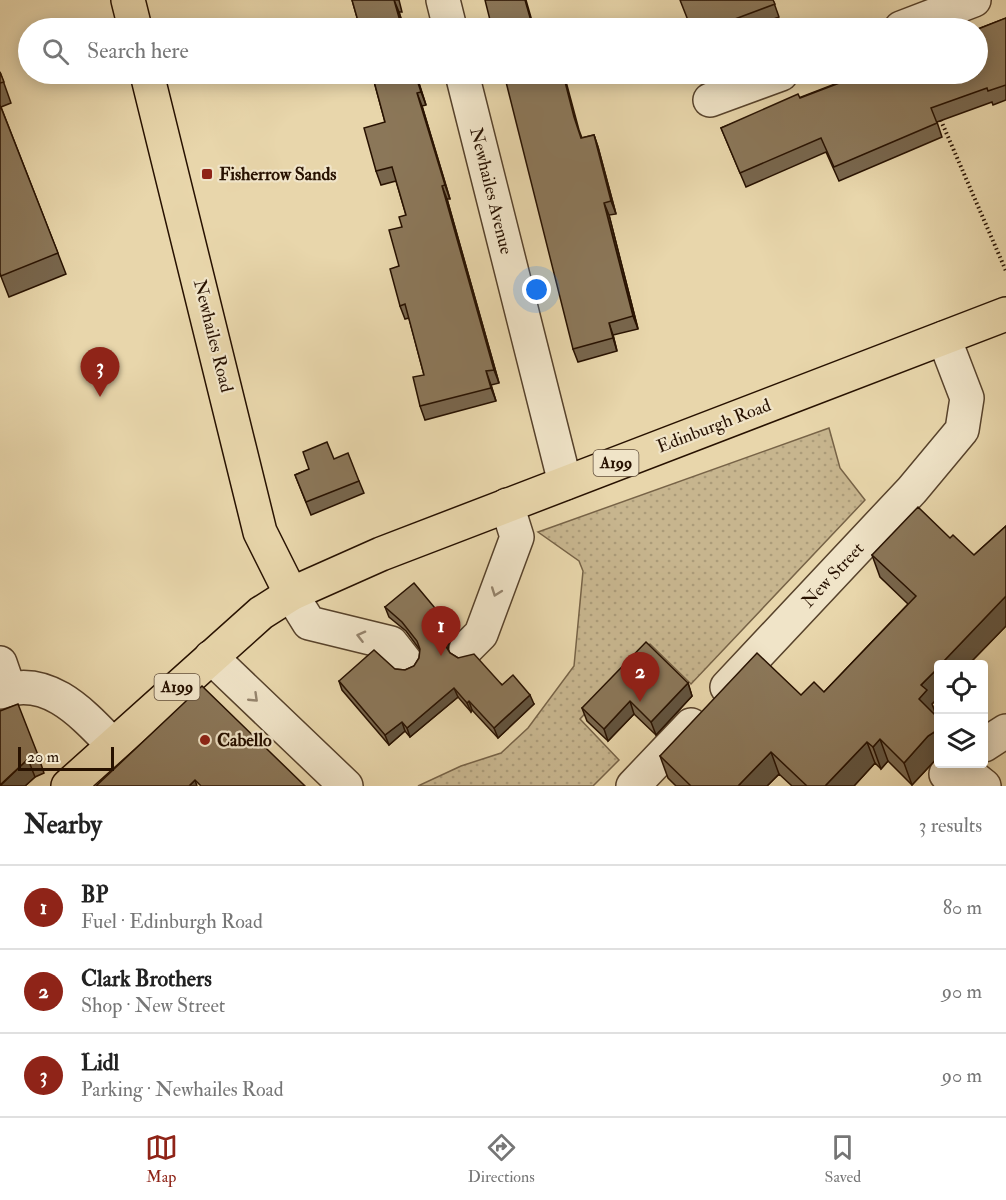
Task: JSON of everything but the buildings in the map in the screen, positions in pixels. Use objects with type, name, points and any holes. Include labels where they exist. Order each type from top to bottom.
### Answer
[{"type":"main road","points":[[128,0],[132,18]]},
{"type":"main road","name":"Newhailes Road","points":[[149,84],[260,532],[291,594]]},
{"type":"main road","name":"Edinburgh Road","points":[[291,594],[381,554],[1006,314]]},
{"type":"main road","name":"A199","points":[[68,786],[112,744],[261,613],[291,594]]},
{"type":"street","points":[[443,0],[448,18]]},
{"type":"street","points":[[917,18],[934,7],[974,0]]},
{"type":"street","name":"Newhailes Avenue","points":[[465,84],[565,483]]},
{"type":"street","points":[[711,100],[754,84]]},
{"type":"street","name":"New Street","points":[[633,786],[912,490],[962,430],[967,398],[944,338]]},
{"type":"street","points":[[466,649],[481,634],[516,537],[507,505]]},
{"type":"street","points":[[291,594],[309,623],[391,643],[405,661]]},
{"type":"street","points":[[211,657],[346,786]]},
{"type":"street","points":[[3,681],[37,687],[63,699],[112,744]]},
{"type":"street","points":[[988,742],[1006,731]]},
{"type":"street","points":[[947,775],[969,774],[984,786]]},
{"type":"path","points":[[935,106],[1006,271]]},
{"type":"shaded area","points":[[829,428],[840,468],[865,500],[691,684],[650,644],[580,719],[619,760],[593,786],[418,786],[461,766],[501,753],[528,728],[574,666],[583,571],[579,561],[538,532]]},
{"type":"place","name":"Fisherrow Sands","points":[[207,174]]},
{"type":"place","name":"Lidl","points":[[100,397]]},
{"type":"place","name":"BP","points":[[441,656]]},
{"type":"place","name":"Clark Brothers","points":[[640,702]]},
{"type":"place","name":"Cabello","points":[[205,740]]}]
